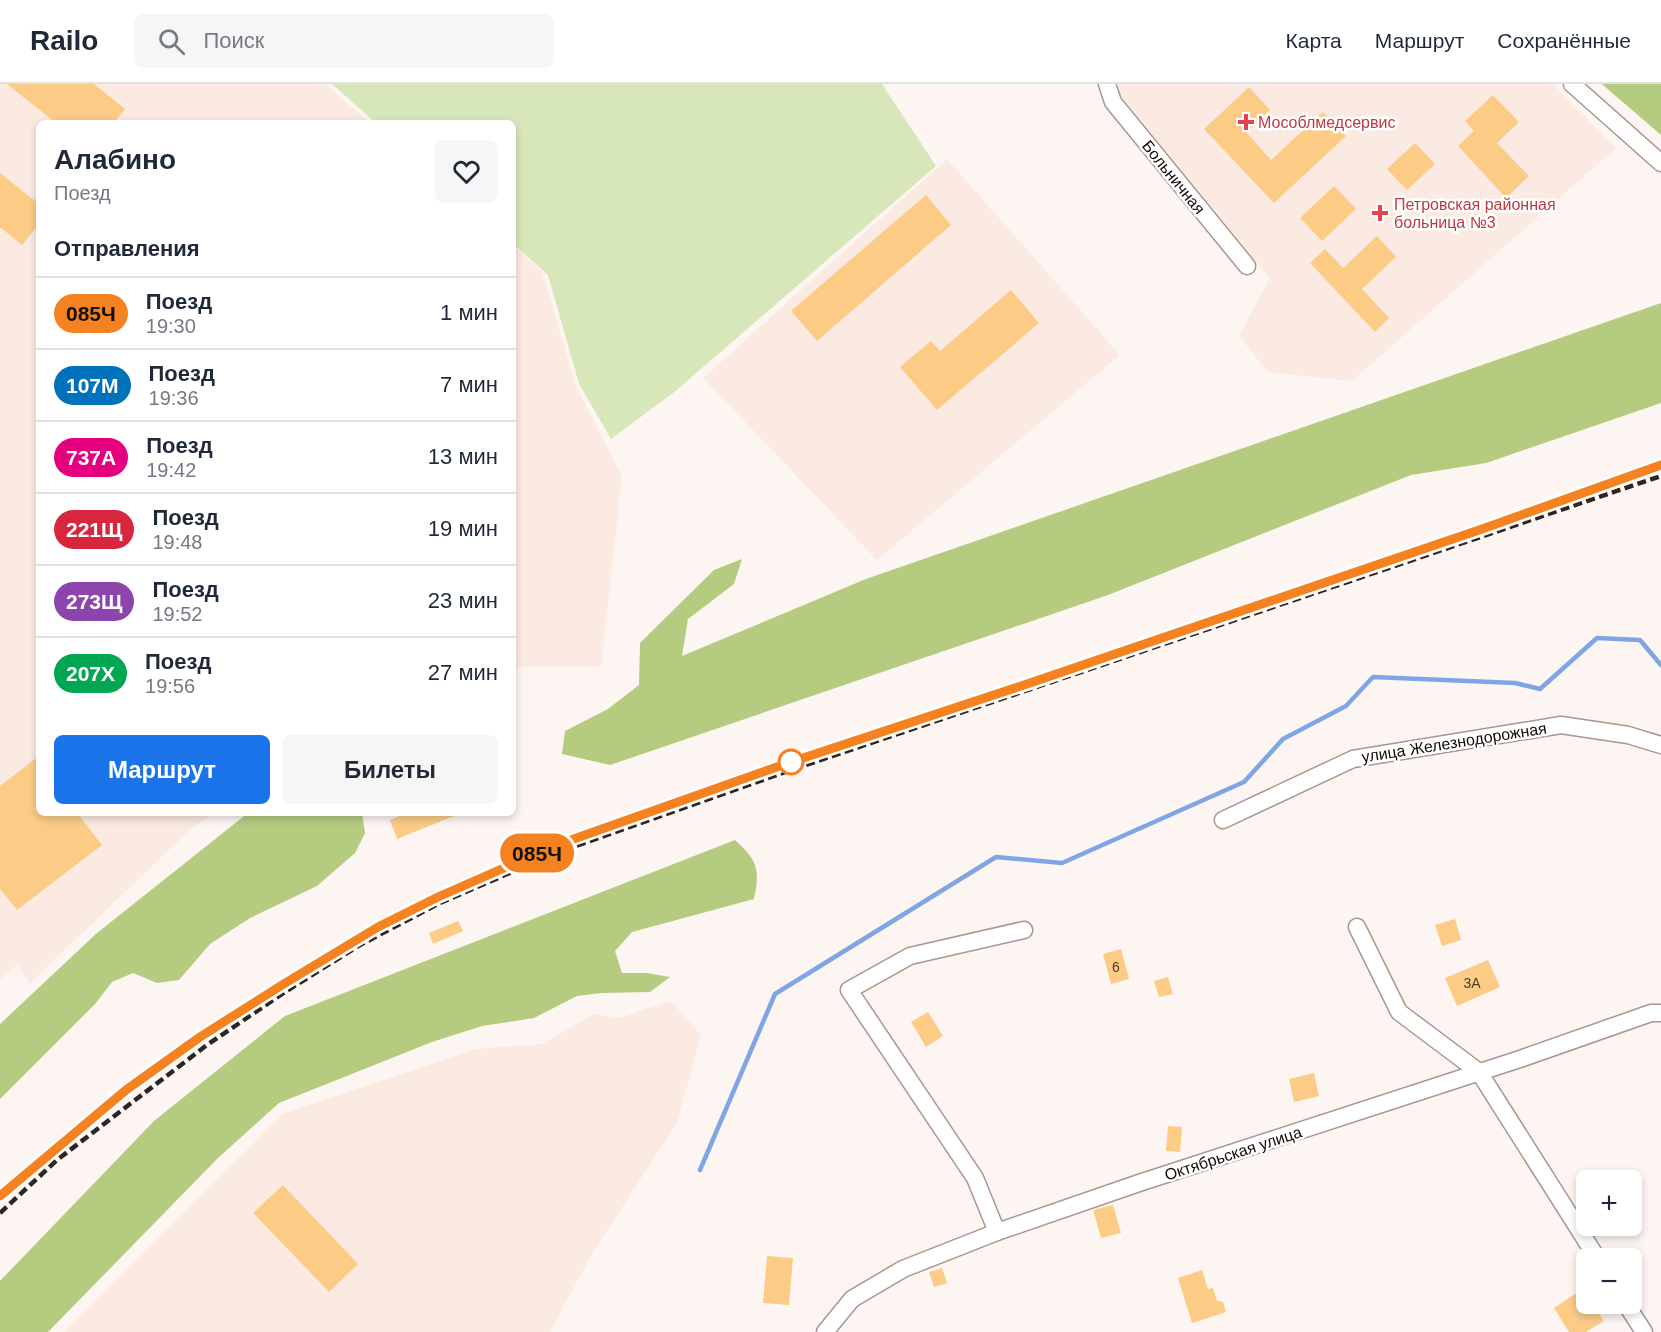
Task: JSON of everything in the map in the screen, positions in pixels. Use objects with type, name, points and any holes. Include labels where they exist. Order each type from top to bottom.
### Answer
[{"type":"street","name":"Больничная","points":[[1107,84],[1113,102],[1247,266]]},
{"type":"street","points":[[1572,84],[1661,163]]},
{"type":"street","name":"улица Железнодорожная","points":[[1223,820],[1353,759],[1561,725],[1628,735],[1661,745]]},
{"type":"street","points":[[1357,927],[1399,1012],[1479,1072],[1591,1248]]},
{"type":"street","points":[[997,1232],[975,1179],[849,990],[910,956],[1024,930]]},
{"type":"street","name":"Октябрьская улица","points":[[825,1332],[852,1299],[903,1269],[997,1232],[1651,1013],[1661,1013]]},
{"type":"street","points":[[1632,1314],[1644,1332]]},
{"type":"shaded area","points":[[0,84],[325,84],[367,120],[36,120],[36,816],[209,816],[194,826],[30,983],[17,965],[0,980]]},
{"type":"shaded area","name":"Петровская районная больница №3","points":[[1120,84],[1553,84],[1616,148],[1352,381],[1268,372],[1239,336],[1270,278],[1115,88]]},
{"type":"shaded area","points":[[947,159],[1120,355],[877,560],[703,378]]},
{"type":"shaded area","points":[[516,249],[542,271],[576,386],[622,477],[601,667],[516,667]]},
{"type":"shaded area","points":[[671,1001],[701,1035],[677,1123],[593,1252],[550,1332],[64,1332],[283,1114],[476,1049],[542,1044],[594,1014],[619,1018]]},
{"type":"green space","points":[[332,84],[882,84],[936,166],[673,393],[611,439],[579,384],[548,275],[516,247],[516,120],[373,120]]},
{"type":"green space","points":[[1602,84],[1661,84],[1661,135],[1610,91]]},
{"type":"green space","points":[[1661,303],[1661,403],[1486,463],[1411,475],[1108,595],[610,765],[562,754],[565,731],[608,709],[639,685],[640,643],[714,570],[742,559],[734,584],[688,619],[682,656],[866,579]]},
{"type":"green space","points":[[244,816],[362,816],[365,833],[355,853],[317,886],[250,918],[210,944],[179,980],[157,983],[133,973],[112,982],[95,1004],[0,1099],[0,1024],[97,933]]},
{"type":"green space","points":[[735,840],[749,854],[755,866],[757,880],[754,899],[632,932],[615,951],[622,973],[647,973],[670,977],[650,992],[577,996],[534,1018],[482,1026],[432,1042],[279,1103],[217,1159],[48,1332],[0,1332],[0,1281],[154,1121],[285,1016]]},
{"type":"building","points":[[7,84],[94,84],[125,109],[116,120],[52,120]]},
{"type":"building","points":[[1249,87],[1270,110],[1246,132],[1271,160],[1323,112],[1346,136],[1274,203],[1204,129]]},
{"type":"building","points":[[1493,95],[1519,122],[1497,143],[1529,176],[1506,198],[1458,146],[1474,131],[1465,121]]},
{"type":"building","points":[[1415,143],[1435,164],[1407,190],[1387,169]]},
{"type":"building","points":[[0,173],[36,202],[36,228],[22,245],[0,227]]},
{"type":"building","points":[[1334,186],[1356,209],[1322,241],[1300,218]]},
{"type":"building","points":[[926,195],[951,225],[817,341],[791,311]]},
{"type":"building","points":[[1377,236],[1396,257],[1362,289],[1389,318],[1375,332],[1310,263],[1325,249],[1343,268]]},
{"type":"building","points":[[1011,290],[1039,323],[937,410],[900,367],[931,341],[940,351]]},
{"type":"building","points":[[36,758],[36,816],[79,816],[102,845],[17,910],[0,889],[0,786]]},
{"type":"building","points":[[400,816],[454,816],[397,839],[390,820]]},
{"type":"building","points":[[1455,919],[1461,940],[1442,946],[1435,925]]},
{"type":"building","points":[[458,921],[463,931],[433,944],[429,933]]},
{"type":"building","points":[[1121,949],[1129,979],[1111,984],[1103,954]]},
{"type":"building","points":[[1488,960],[1500,987],[1457,1006],[1445,978]]},
{"type":"building","points":[[1168,977],[1173,994],[1159,997],[1154,981]]},
{"type":"building","points":[[928,1012],[943,1036],[926,1047],[911,1022]]},
{"type":"building","points":[[1314,1073],[1319,1096],[1294,1102],[1289,1079]]},
{"type":"building","points":[[1168,1126],[1182,1127],[1180,1152],[1166,1151]]},
{"type":"building","points":[[283,1185],[358,1264],[329,1292],[253,1213]]},
{"type":"building","points":[[1113,1205],[1121,1233],[1101,1238],[1093,1210]]},
{"type":"building","points":[[767,1256],[793,1258],[789,1305],[763,1303]]},
{"type":"building","points":[[942,1268],[947,1283],[934,1287],[929,1272]]},
{"type":"building","points":[[1202,1270],[1208,1289],[1213,1288],[1217,1301],[1223,1302],[1226,1312],[1192,1323],[1178,1278]]},
{"type":"building","points":[[1576,1293],[1576,1314],[1599,1314],[1604,1321],[1586,1332],[1569,1332],[1554,1308]]},
{"type":"waterway","points":[[700,1170],[775,994],[996,857],[1062,863],[1244,782],[1283,739],[1346,706],[1373,677],[1515,683],[1540,689],[1597,638],[1640,640],[1661,665]]},
{"type":"railway","points":[[1576,495],[1661,465]]},
{"type":"railway","points":[[0,1213],[57,1160],[207,1045],[360,945],[440,903],[556,853],[794,769],[1661,476]]},
{"type":"railway","points":[[0,1196],[126,1090],[200,1037],[260,999]]},
{"type":"train","name":"085Ч","points":[[0,1196],[126,1090],[200,1037],[357,939],[438,897],[554,846],[791,762],[1485,528],[1661,465]]},
{"type":"place","name":"Мособлмедсервис","points":[[1246,122]]},
{"type":"place","name":"Петровская районная больница №3","points":[[1380,213]]}]
